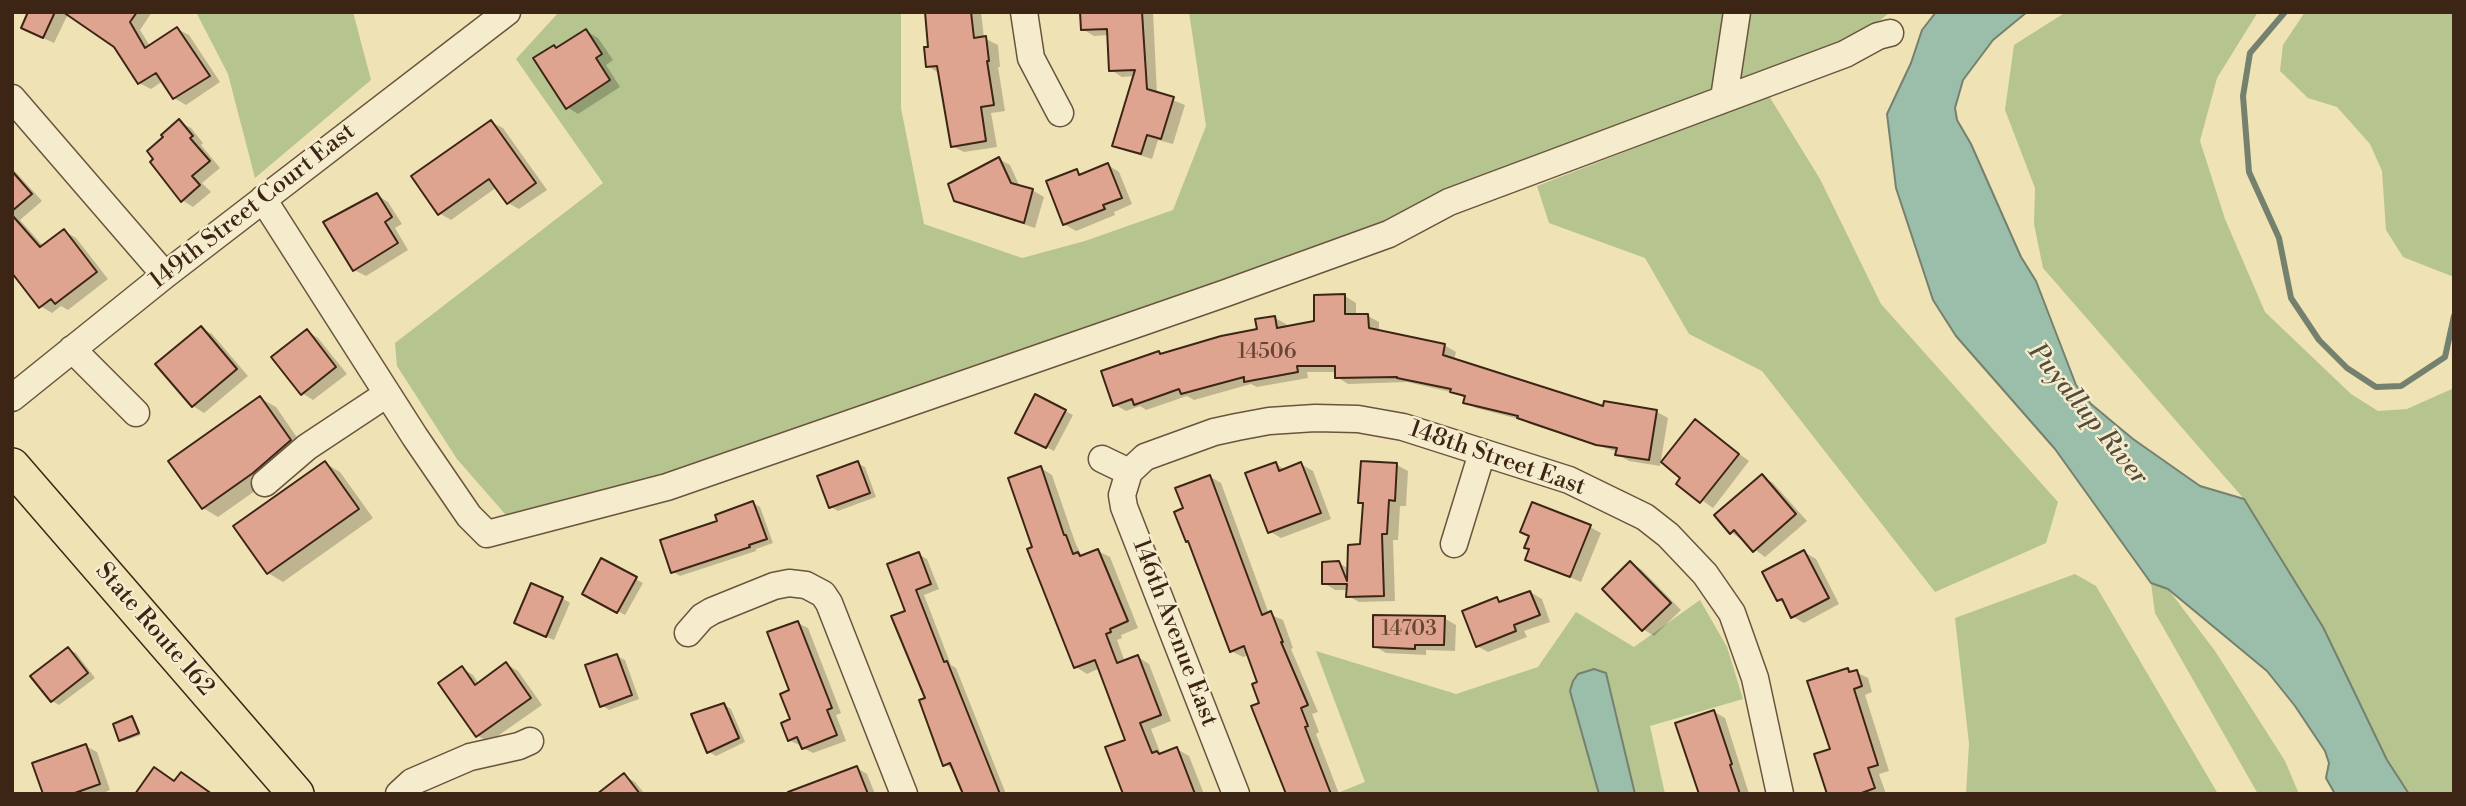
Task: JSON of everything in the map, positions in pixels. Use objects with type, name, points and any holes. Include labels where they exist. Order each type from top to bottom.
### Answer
[{"type":"main road","name":"State Route 162","points":[[12,466],[296,794]]},
{"type":"street","points":[[1024,12],[1031,58],[1060,113]]},
{"type":"street","points":[[1724,98],[1737,12]]},
{"type":"street","name":"149th Street Court East","points":[[12,398],[165,275],[499,15]]},
{"type":"street","points":[[263,200],[469,516],[488,534],[667,487],[1226,293],[1389,234],[1449,202],[1845,54],[1878,36],[1891,33]]},
{"type":"street","points":[[12,98],[165,275]]},
{"type":"street","points":[[72,349],[136,413]]},
{"type":"street","points":[[264,483],[307,447],[387,394]]},
{"type":"street","name":"148th Street East","points":[[1129,472],[1145,457],[1214,432],[1269,421],[1358,419],[1403,427],[1569,480],[1644,517],[1668,535],[1705,574],[1732,613],[1755,678],[1780,794]]},
{"type":"street","points":[[1454,544],[1482,453]]},
{"type":"street","points":[[1102,459],[1129,472]]},
{"type":"street","name":"146th Avenue East","points":[[1129,472],[1122,495],[1124,507],[1236,794]]},
{"type":"street","points":[[688,633],[702,617],[712,611],[775,586],[789,583],[806,585],[823,594],[829,603],[904,794]]},
{"type":"street","points":[[399,794],[412,782],[470,757],[530,741]]},
{"type":"shaded area","points":[[196,12],[353,12],[371,80],[255,178],[228,74]]},
{"type":"shaded area","points":[[559,12],[901,12],[901,108],[924,224],[1022,258],[1085,241],[1173,210],[1206,126],[1189,12],[1890,12],[1850,46],[1387,227],[534,521],[505,514],[457,459],[397,366],[395,343],[603,183],[516,59]]},
{"type":"shaded area","points":[[2066,12],[2258,12],[2217,78],[2200,141],[2225,219],[2265,312],[2351,394],[2378,411],[2407,409],[2454,388],[2454,794],[2409,794],[2387,760],[2323,627],[2244,499],[2043,268],[2034,224],[2035,188],[2005,110],[2014,45]]},
{"type":"shaded area","points":[[2305,12],[2454,12],[2454,277],[2403,257],[2386,230],[2382,171],[2370,144],[2337,107],[2308,98],[2280,71],[2283,45]]},
{"type":"shaded area","points":[[1769,96],[1820,179],[1881,304],[2058,502],[2046,543],[1935,592],[1762,371],[1689,334],[1645,258],[1549,223],[1537,186]]},
{"type":"shaded area","points":[[2075,574],[2096,586],[2218,794],[1966,794],[1969,744],[1955,618]]},
{"type":"shaded area","points":[[2151,583],[2168,589],[2215,651],[2285,761],[2299,794],[2258,794],[2155,613]]},
{"type":"shaded area","points":[[1700,600],[1727,647],[1743,699],[1650,726],[1665,794],[1335,794],[1365,782],[1316,651],[1456,694],[1538,667],[1576,612],[1634,647]]},
{"type":"water","name":"Puyallup River","points":[[1936,12],[2027,12],[1993,40],[1963,80],[1955,108],[1957,120],[1971,144],[2021,257],[2036,281],[2076,385],[2091,404],[2133,439],[2200,486],[2244,499],[2323,627],[2387,760],[2409,794],[2335,794],[2326,778],[2329,763],[2325,751],[2295,706],[2267,671],[2168,589],[2151,583],[2055,449],[1956,336],[1933,300],[1896,188],[1887,114],[1911,63],[1922,30]]},
{"type":"water","points":[[1594,669],[1606,673],[1635,794],[1599,794],[1570,691],[1578,674]]},
{"type":"building","points":[[28,12],[55,12],[43,38],[21,28]]},
{"type":"building","points":[[63,12],[137,12],[130,22],[145,48],[177,27],[210,76],[173,99],[156,73],[138,84],[114,47]]},
{"type":"building","points":[[925,12],[971,12],[974,38],[986,36],[994,105],[981,107],[986,141],[951,147],[937,66],[926,67],[924,47],[928,47]]},
{"type":"building","points":[[1080,12],[1142,12],[1147,89],[1174,97],[1161,139],[1147,135],[1141,154],[1112,146],[1135,70],[1109,71],[1107,29],[1081,30]]},
{"type":"building","points":[[586,29],[602,54],[596,58],[610,80],[566,109],[533,58],[554,45],[556,48]]},
{"type":"building","points":[[179,119],[193,136],[190,138],[210,161],[192,176],[200,185],[181,202],[150,162],[153,159],[147,151]]},
{"type":"building","points":[[491,120],[536,183],[507,204],[489,179],[438,215],[411,176]]},
{"type":"building","points":[[999,157],[1011,183],[1033,189],[1024,223],[954,201],[948,184]]},
{"type":"building","points":[[1108,163],[1122,198],[1103,205],[1105,209],[1063,225],[1046,181],[1077,169],[1079,175]]},
{"type":"building","points":[[12,171],[32,194],[12,211]]},
{"type":"building","points":[[377,193],[392,217],[385,222],[398,243],[353,271],[323,222]]},
{"type":"building","points":[[12,215],[40,247],[64,229],[97,272],[55,304],[51,299],[39,308],[12,273]]},
{"type":"building","points":[[1345,294],[1345,314],[1368,314],[1369,328],[1445,344],[1443,355],[1603,406],[1604,401],[1657,410],[1649,460],[1615,455],[1617,448],[1596,445],[1517,418],[1518,416],[1463,403],[1465,396],[1450,392],[1451,389],[1397,377],[1335,378],[1335,366],[1297,366],[1298,372],[1244,382],[1244,377],[1181,394],[1179,389],[1134,405],[1132,399],[1113,406],[1101,371],[1159,351],[1160,354],[1221,336],[1257,329],[1255,319],[1275,316],[1277,328],[1314,321],[1314,295]]},
{"type":"building","points":[[201,326],[237,369],[192,407],[155,364]]},
{"type":"building","points":[[307,329],[336,367],[301,395],[271,357]]},
{"type":"building","points":[[1035,394],[1066,410],[1046,448],[1015,433]]},
{"type":"building","points":[[260,396],[291,440],[253,473],[202,509],[168,461]]},
{"type":"building","points":[[1695,419],[1739,454],[1700,503],[1676,484],[1680,478],[1661,462]]},
{"type":"building","points":[[325,461],[359,509],[267,574],[233,526]]},
{"type":"building","points":[[858,461],[870,493],[829,508],[817,476]]},
{"type":"building","points":[[1361,461],[1397,463],[1395,501],[1389,500],[1387,534],[1382,534],[1384,596],[1346,597],[1347,584],[1322,584],[1322,562],[1339,561],[1347,581],[1348,545],[1360,544],[1363,503],[1358,503]]},
{"type":"building","points":[[1276,462],[1279,471],[1301,462],[1321,513],[1268,533],[1245,473]]},
{"type":"building","points":[[1041,466],[1073,554],[1078,552],[1080,556],[1098,549],[1128,621],[1110,629],[1111,632],[1106,634],[1117,663],[1138,655],[1161,715],[1140,723],[1152,753],[1157,751],[1159,754],[1177,747],[1195,794],[1123,794],[1105,747],[1125,740],[1095,660],[1074,668],[1027,549],[1032,547],[1008,478]]},
{"type":"building","points":[[1762,474],[1796,514],[1753,552],[1734,530],[1730,534],[1714,515]]},
{"type":"building","points":[[1210,475],[1262,615],[1271,611],[1308,705],[1301,708],[1308,726],[1305,727],[1331,794],[1286,794],[1251,706],[1259,703],[1252,684],[1257,682],[1244,646],[1230,652],[1188,541],[1186,542],[1174,512],[1183,508],[1175,488]]},
{"type":"building","points":[[753,501],[767,539],[671,573],[660,540],[717,521],[715,515]]},
{"type":"building","points":[[1532,502],[1591,525],[1570,577],[1525,560],[1529,549],[1524,548],[1529,536],[1520,532]]},
{"type":"building","points":[[1804,550],[1829,598],[1791,618],[1782,599],[1777,601],[1762,572]]},
{"type":"building","points":[[919,552],[931,584],[916,590],[1000,794],[963,794],[950,763],[943,766],[919,700],[925,698],[891,616],[905,611],[887,564]]},
{"type":"building","points":[[601,558],[637,577],[617,613],[582,594]]},
{"type":"building","points":[[1630,561],[1671,603],[1642,631],[1602,589]]},
{"type":"building","points":[[531,583],[563,597],[546,637],[514,623]]},
{"type":"building","points":[[1530,591],[1540,615],[1514,625],[1516,631],[1476,647],[1462,611],[1497,597],[1499,602]]},
{"type":"building","points":[[1373,615],[1445,616],[1444,645],[1415,645],[1415,649],[1373,647]]},
{"type":"building","points":[[798,621],[832,708],[827,710],[837,735],[802,749],[797,737],[788,741],[781,723],[790,719],[780,694],[789,690],[767,632]]},
{"type":"building","points":[[68,647],[88,673],[51,702],[30,676]]},
{"type":"building","points":[[617,654],[632,695],[600,707],[585,665]]},
{"type":"building","points":[[506,662],[531,698],[476,737],[438,683],[462,666],[475,685]]},
{"type":"building","points":[[1848,668],[1849,672],[1857,670],[1862,686],[1854,689],[1878,765],[1868,768],[1875,788],[1859,794],[1827,794],[1814,754],[1830,749],[1807,681]]},
{"type":"building","points":[[724,703],[739,738],[707,753],[691,714]]},
{"type":"building","points":[[1714,710],[1740,794],[1699,794],[1675,723]]},
{"type":"building","points":[[132,716],[139,733],[119,741],[113,724]]},
{"type":"building","points":[[86,744],[100,784],[72,794],[43,794],[32,763]]},
{"type":"building","points":[[857,766],[868,794],[788,794],[788,792]]},
{"type":"building","points":[[154,767],[174,781],[181,772],[212,794],[135,794]]},
{"type":"building","points":[[624,773],[640,794],[597,794]]},
{"type":"waterway","points":[[2285,12],[2250,53],[2243,96],[2249,172],[2279,238],[2291,298],[2319,340],[2347,368],[2376,387],[2401,386],[2445,357],[2454,316]]}]
